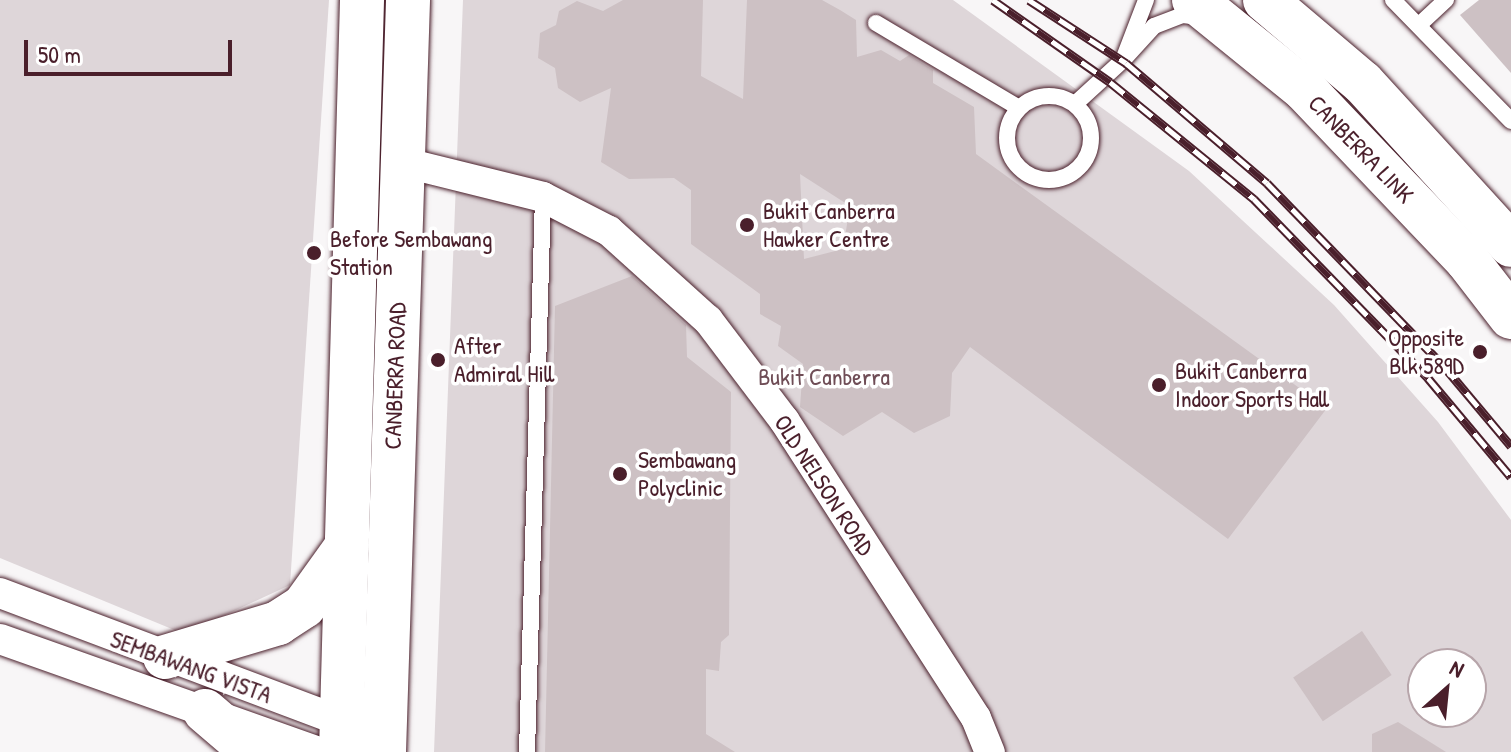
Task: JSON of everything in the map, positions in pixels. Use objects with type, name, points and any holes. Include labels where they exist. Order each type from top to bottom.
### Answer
[{"type":"main road","name":"CANBERRA ROAD","points":[[334,742],[347,546],[362,0]]},
{"type":"main road","name":"CANBERRA ROAD","points":[[384,745],[408,0]]},
{"type":"main road","name":"CANBERRA LINK","points":[[1265,0],[1363,83],[1511,245]]},
{"type":"main road","name":"CANBERRA LINK","points":[[1205,10],[1305,90],[1467,260],[1511,317]]},
{"type":"main road","points":[[165,657],[278,623],[304,606],[347,546]]},
{"type":"main road","points":[[205,711],[253,752]]},
{"type":"street","name":"OLD NELSON ROAD","points":[[402,162],[543,197],[609,231],[708,320],[784,420],[976,718],[990,752]]},
{"type":"street","name":"SEMBAWANG VISTA","points":[[0,593],[165,657],[334,742]]},
{"type":"street","name":"SEMBAWANG VISTA","points":[[0,639],[205,711],[334,742],[384,745]]},
{"type":"lane","points":[[1123,60],[1146,0]]},
{"type":"lane","points":[[1393,0],[1511,121]]},
{"type":"lane","points":[[1419,25],[1446,0]]},
{"type":"lane","points":[[1075,104],[1123,60],[1154,26],[1205,10]]},
{"type":"lane","points":[[876,23],[1019,108]]},
{"type":"lane","points":[[1043,96],[1075,104],[1088,122],[1090,151],[1073,174],[1046,181],[1032,177],[1011,157],[1007,132],[1019,108],[1043,96]]},
{"type":"lane","points":[[527,752],[543,197]]},
{"type":"green space","points":[[0,0],[329,0],[290,585],[184,634],[0,558]]},
{"type":"green space","name":"Bukit Canberra","points":[[463,0],[953,0],[1189,171],[1334,305],[1438,422],[1511,520],[1511,752],[434,752]]},
{"type":"building","points":[[623,0],[703,0],[701,76],[743,99],[747,0],[822,0],[856,20],[857,57],[881,50],[900,61],[909,55],[933,70],[933,83],[974,107],[976,154],[1327,408],[1228,539],[970,347],[952,373],[950,416],[914,433],[882,412],[843,436],[800,407],[803,364],[778,346],[781,326],[760,314],[760,294],[691,244],[691,190],[674,178],[629,179],[601,162],[611,88],[580,102],[558,88],[555,68],[538,58],[540,33],[556,25],[559,11],[577,1],[603,11]],"holes":[[[800,174],[850,206],[843,249],[804,259]]]},
{"type":"building","points":[[1479,0],[1511,0],[1511,73],[1460,15]]},
{"type":"building","points":[[632,276],[686,325],[687,357],[731,392],[729,635],[721,642],[719,671],[706,669],[706,734],[735,752],[545,752],[555,306]]},
{"type":"building","points":[[1362,631],[1392,675],[1323,721],[1293,677]]},
{"type":"building","points":[[1398,722],[1446,752],[1372,752],[1372,734]]},
{"type":"railway","points":[[993,0],[1110,82],[1254,199],[1428,378],[1511,477]]},
{"type":"railway","points":[[1029,0],[1126,63],[1267,183],[1443,365],[1511,446]]},
{"type":"place","name":"Bukit Canberra Hawker Centre","points":[[747,225]]},
{"type":"place","name":"Before Sembawang Station","points":[[314,253]]},
{"type":"place","name":"Opposite Blk 589D","points":[[1480,352]]},
{"type":"place","name":"After Admiral Hill","points":[[438,360]]},
{"type":"place","name":"Bukit Canberra Indoor Sports Hall","points":[[1159,385]]},
{"type":"place","name":"Sembawang Polyclinic","points":[[620,474]]}]
